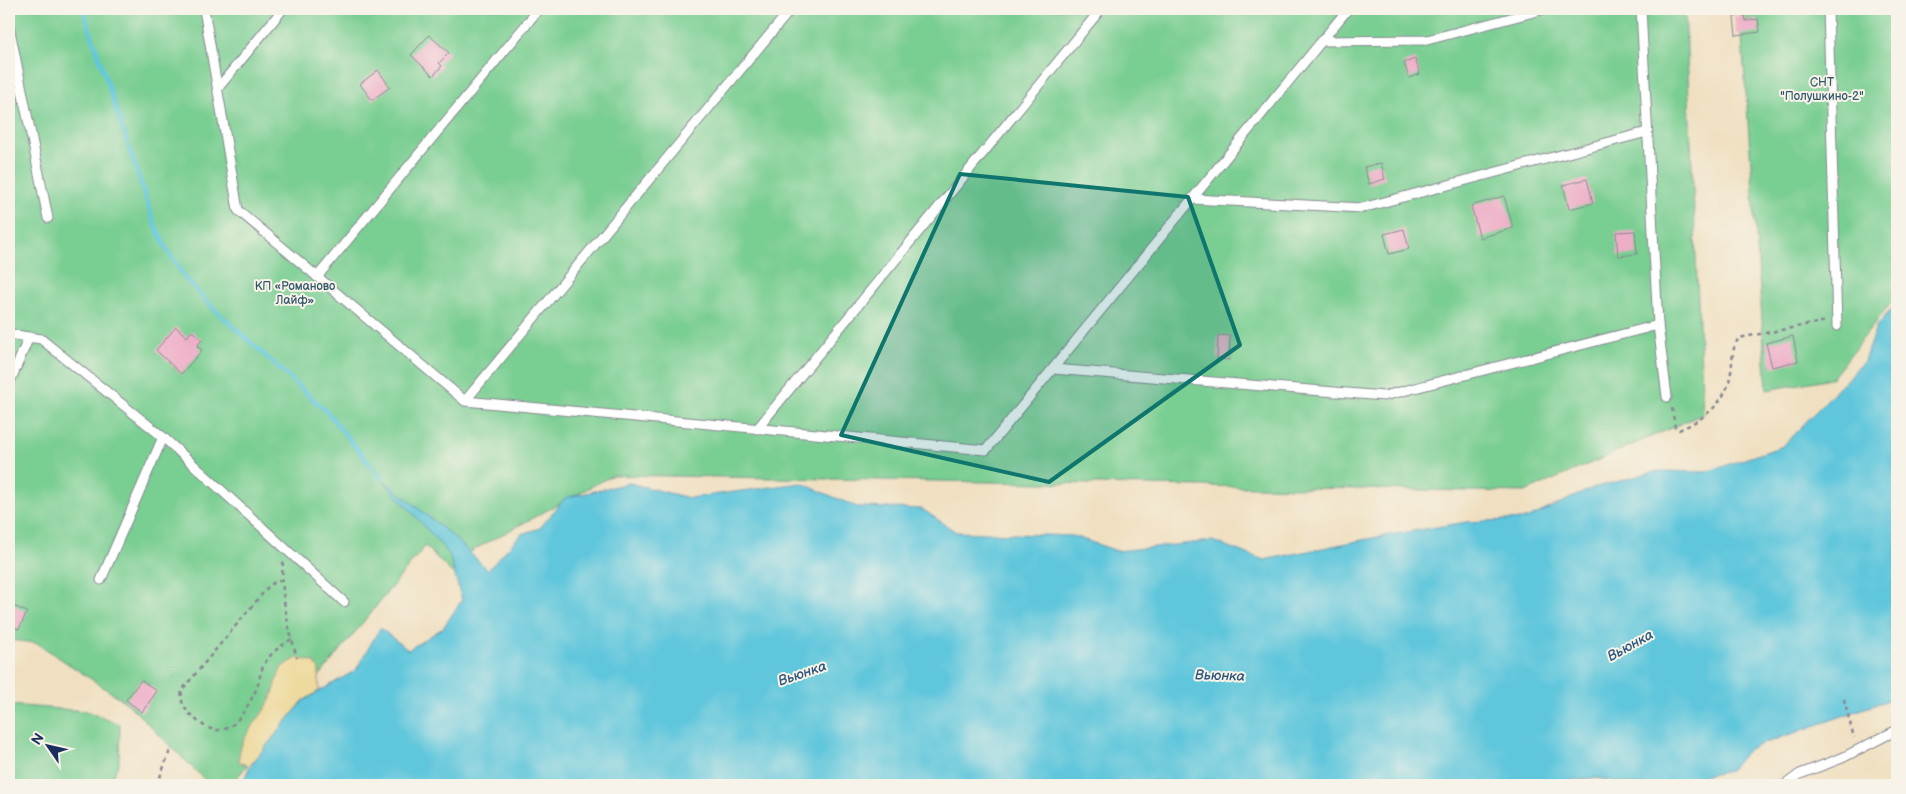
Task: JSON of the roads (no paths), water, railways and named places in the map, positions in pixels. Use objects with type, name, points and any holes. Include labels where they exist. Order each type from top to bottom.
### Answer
[{"type":"lane","points":[[204,9],[238,210],[465,401],[986,450],[1348,9]]},
{"type":"lane","points":[[218,88],[283,9]]},
{"type":"lane","points":[[317,277],[539,9]]},
{"type":"lane","points":[[465,401],[790,9]]},
{"type":"lane","points":[[757,429],[1101,9]]},
{"type":"lane","points":[[1322,41],[1427,40],[1545,9]]},
{"type":"lane","points":[[1640,9],[1658,325],[1667,397]]},
{"type":"lane","points":[[1828,9],[1837,326]]},
{"type":"lane","points":[[9,26],[48,218]]},
{"type":"lane","points":[[1192,199],[1362,208],[1647,132]]},
{"type":"lane","points":[[1052,369],[1384,396],[1658,325]]},
{"type":"lane","points":[[9,334],[41,340],[163,437],[344,602]]},
{"type":"lane","points":[[9,384],[29,337]]},
{"type":"lane","points":[[101,580],[163,437]]},
{"type":"lane","points":[[1785,785],[1800,774],[1842,758],[1897,730]]},
{"type":"water","name":"Вьюнка","points":[[1897,303],[1897,697],[1748,749],[1730,771],[1654,785],[1635,785],[1596,778],[1521,785],[1230,785],[1216,782],[1124,781],[1099,785],[806,785],[804,783],[793,785],[241,785],[250,766],[303,701],[356,670],[380,628],[408,650],[443,628],[462,600],[449,554],[382,479],[450,534],[488,570],[521,534],[540,528],[565,498],[629,483],[689,498],[801,483],[857,507],[922,509],[956,532],[1073,536],[1117,551],[1212,541],[1264,560],[1367,539],[1466,522],[1526,519],[1593,488],[1657,471],[1706,472],[1783,446],[1864,361],[1876,327]]},
{"type":"waterway","points":[[83,9],[153,220],[166,248],[185,278],[212,307],[327,412],[382,479]]},
{"type":"park label","name":"СНТ \"Полушкино-2\"","points":[[1822,89]]},
{"type":"park label","name":"КП «Романово Лайф»","points":[[295,293]]}]
